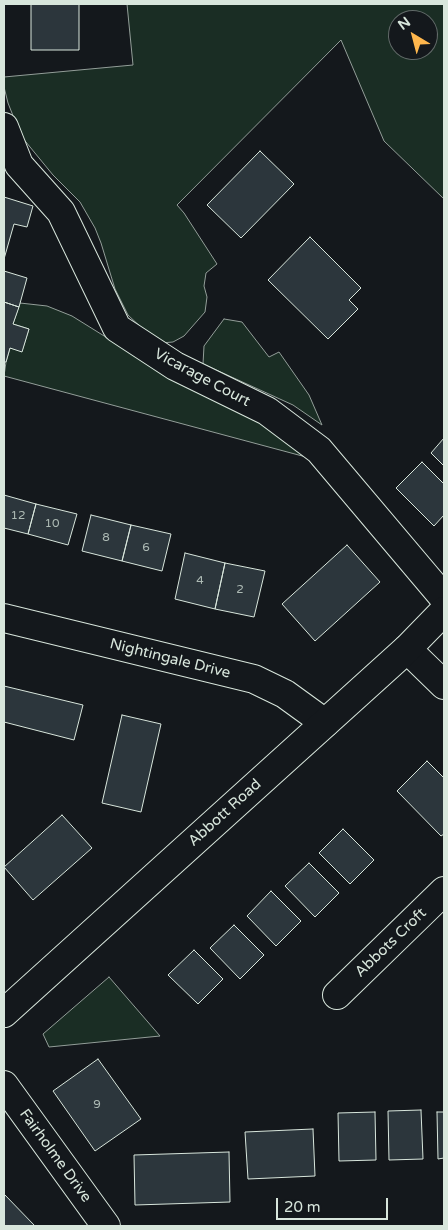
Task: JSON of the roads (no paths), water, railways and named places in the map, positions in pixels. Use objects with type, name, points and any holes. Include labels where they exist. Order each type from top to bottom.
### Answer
[{"type":"street","name":"Vicarage Court","points":[[4,127],[19,165],[62,212],[117,328],[175,366],[267,411],[319,450],[444,598]]},
{"type":"street","name":"Abbott Road","points":[[4,1013],[407,649],[444,611]]},
{"type":"street","name":"Nightingale Drive","points":[[4,618],[254,679],[284,694],[325,723]]},
{"type":"street","points":[[407,649],[444,685]]},
{"type":"street","name":"Abbots Croft","points":[[338,995],[444,891]]},
{"type":"street","name":"Fairholme Drive","points":[[4,1085],[103,1225]]}]
